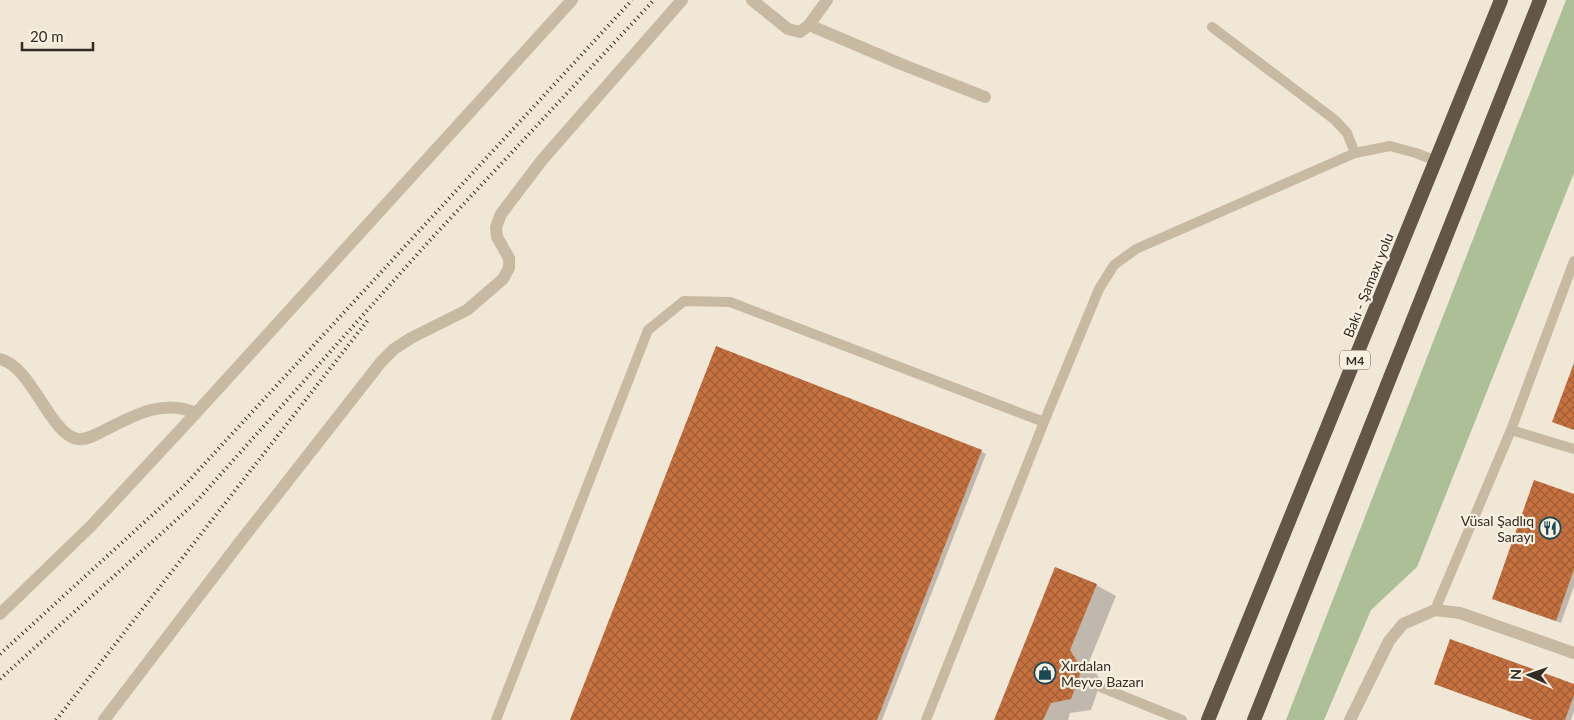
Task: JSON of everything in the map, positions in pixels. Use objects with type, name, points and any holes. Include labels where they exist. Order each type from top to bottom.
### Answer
[{"type":"highway","name":"Bakı - Şamaxı yolu","points":[[1208,720],[1501,0]]},
{"type":"highway","points":[[1254,720],[1540,0]]},
{"type":"street","points":[[0,614],[91,526],[572,0]]},
{"type":"street","points":[[104,720],[381,362],[394,348],[467,310],[503,280],[509,268],[508,258],[498,237],[496,227],[501,214],[542,160],[682,0]]},
{"type":"street","points":[[752,0],[788,30],[800,32],[809,24],[827,0]]},
{"type":"street","points":[[809,24],[901,64],[985,97]]},
{"type":"street","points":[[0,359],[6,360],[17,368],[60,428],[69,437],[80,440],[90,438],[146,411],[173,406],[196,413]]},
{"type":"street","points":[[1350,720],[1389,640],[1403,624],[1435,610],[1460,613],[1574,653]]},
{"type":"lane","points":[[1212,27],[1335,120],[1346,133],[1355,153]]},
{"type":"lane","points":[[926,720],[1044,422],[1099,289],[1114,265],[1136,249],[1355,153],[1390,146],[1436,161]]},
{"type":"lane","points":[[1435,610],[1511,430],[1574,261]]},
{"type":"lane","points":[[496,720],[648,330],[684,301],[730,302],[1044,422]]},
{"type":"lane","points":[[1511,430],[1574,449]]},
{"type":"lane","points":[[1098,686],[1182,720]]},
{"type":"green space","points":[[1566,0],[1574,0],[1574,173],[1417,567],[1371,610],[1324,720],[1286,720]]},
{"type":"building","points":[[716,346],[982,450],[877,720],[570,720]]},
{"type":"building","points":[[1574,363],[1574,430],[1552,422]]},
{"type":"building","points":[[1534,480],[1574,494],[1574,569],[1556,621],[1492,599]]},
{"type":"building","points":[[1055,567],[1097,584],[1070,650],[1082,669],[1071,699],[1051,703],[1043,720],[994,720]]},
{"type":"building","points":[[1450,639],[1574,684],[1574,695],[1565,720],[1533,720],[1434,684]]},
{"type":"railway","points":[[0,654],[184,486],[632,0]]},
{"type":"railway","points":[[0,679],[195,503],[431,239],[654,0]]},
{"type":"railway","points":[[56,720],[368,320]]},
{"type":"place","name":"Vüsal Şadlıq Sarayı","points":[[1550,528]]},
{"type":"place","name":"Xırdalan Meyvə Bazarı","points":[[1045,673]]}]
